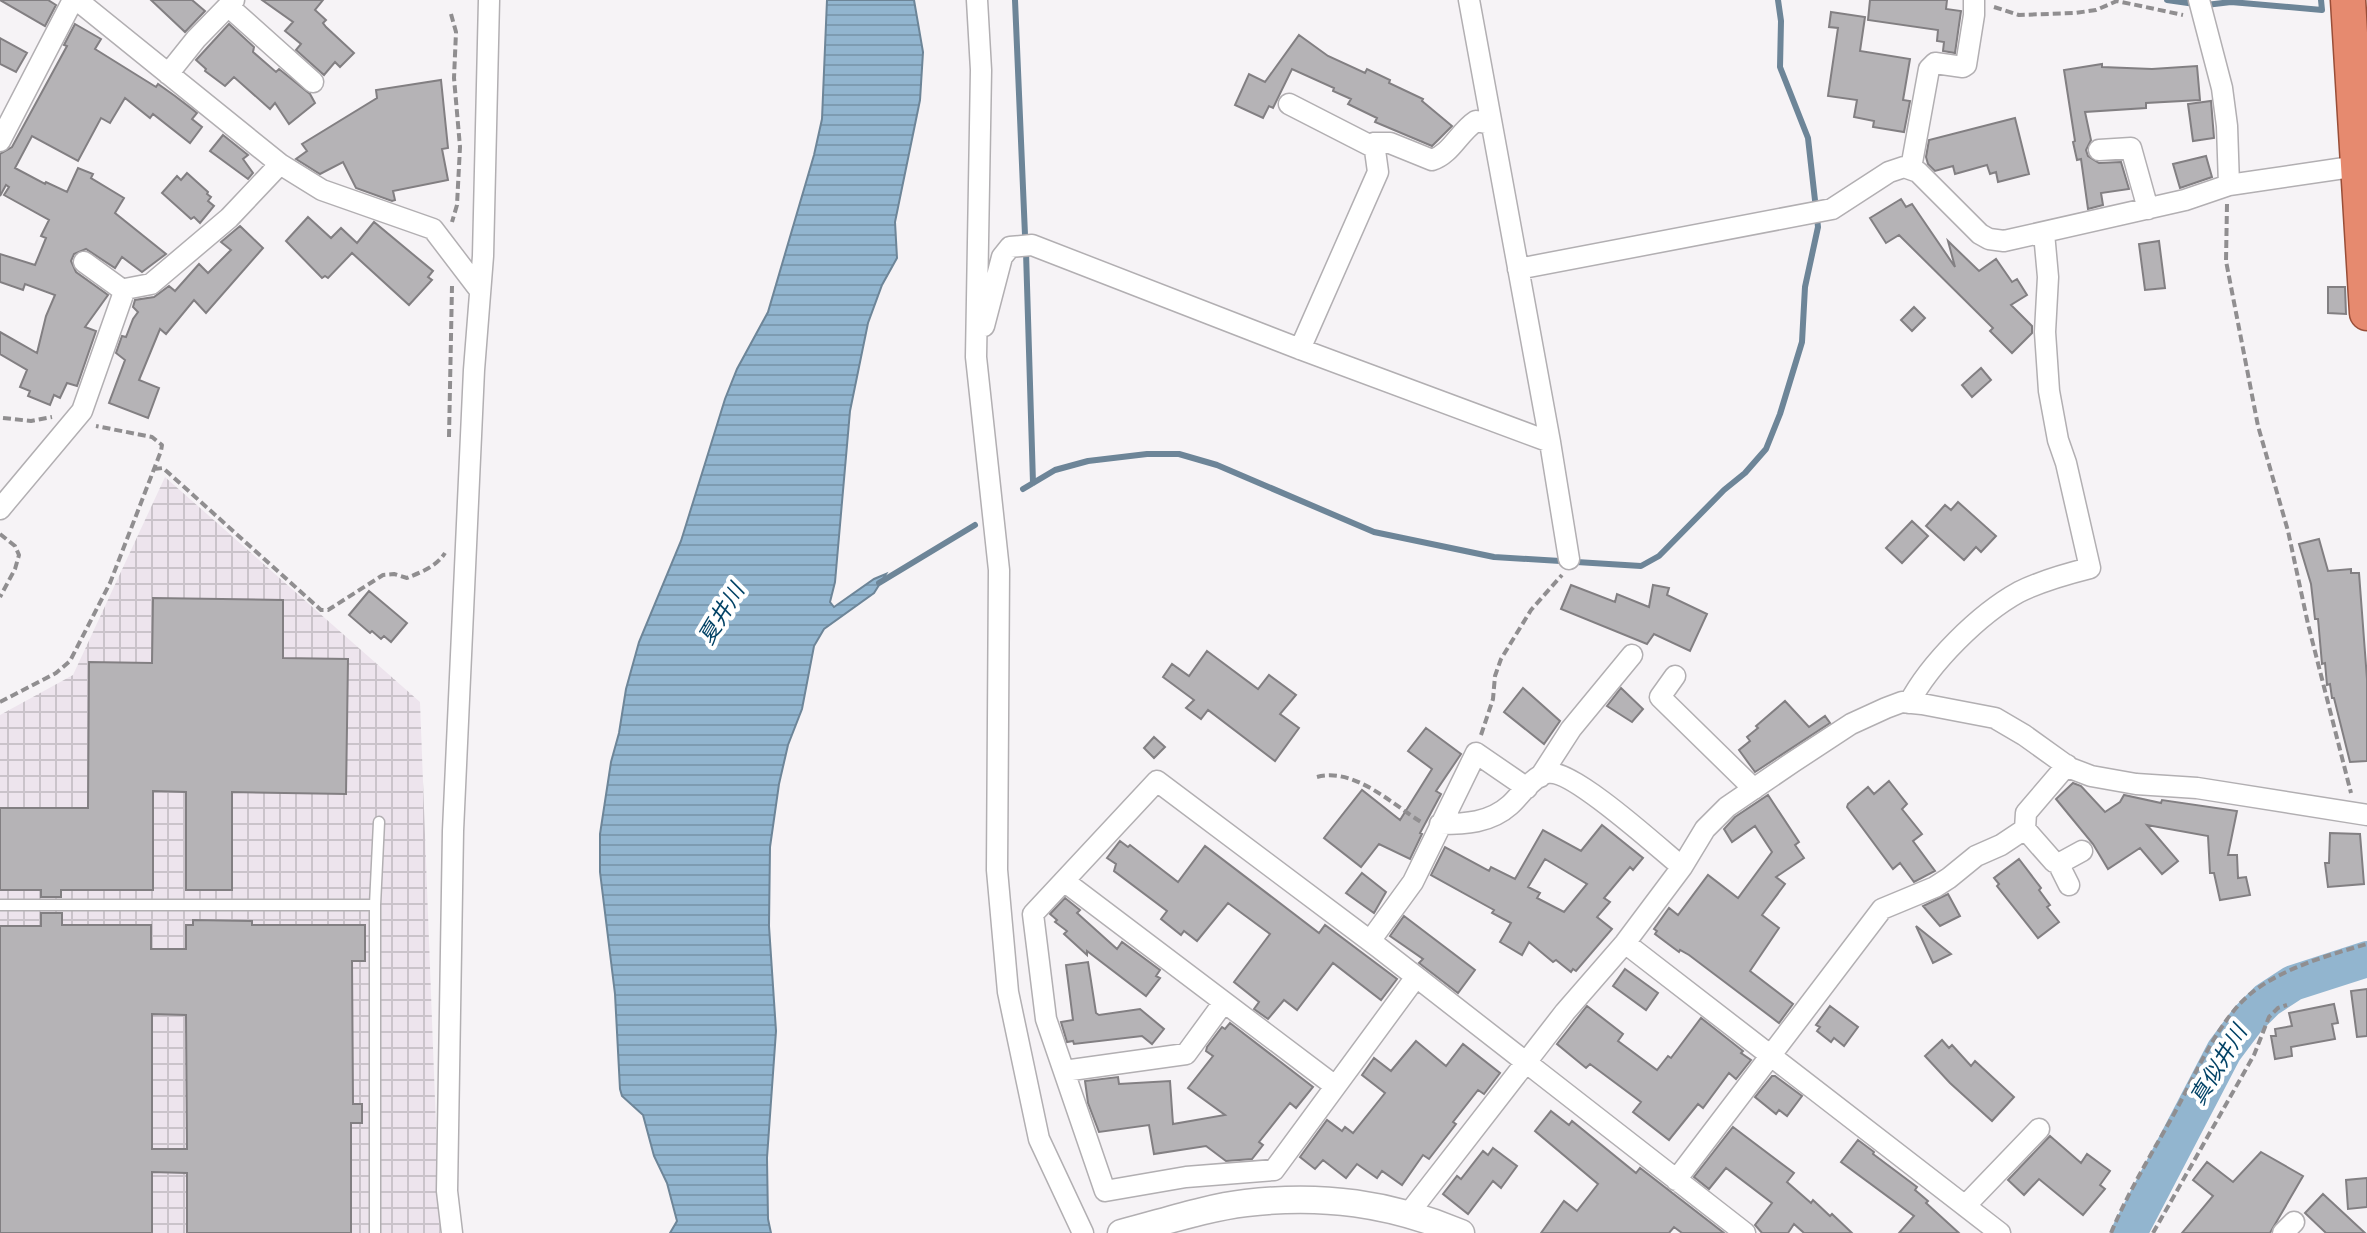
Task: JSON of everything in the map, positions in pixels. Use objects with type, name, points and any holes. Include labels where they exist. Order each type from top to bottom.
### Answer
[{"type":"highway","points":[[2348,0],[2367,313]]},
{"type":"street","points":[[0,141],[75,0],[280,164],[322,190],[433,229],[478,288]]},
{"type":"street","points":[[452,1233],[447,1191],[453,831],[478,288],[483,256],[489,0]]},
{"type":"street","points":[[977,0],[981,70],[976,357],[999,570],[997,870],[1008,992],[1039,1139],[1083,1233]]},
{"type":"street","points":[[1469,0],[1550,442],[1567,564]]},
{"type":"street","points":[[168,74],[231,3],[313,82]]},
{"type":"street","points":[[1911,168],[1929,69],[1935,63],[1966,65],[1974,15],[1982,3]]},
{"type":"street","points":[[2202,11],[2225,113],[2229,185]]},
{"type":"street","points":[[1289,104],[1373,147]]},
{"type":"street","points":[[1300,349],[1378,172],[1374,143],[1390,143],[1432,160],[1443,156],[1476,121],[1491,124]]},
{"type":"street","points":[[2099,150],[2131,148],[2148,209]]},
{"type":"street","points":[[0,509],[82,411],[125,289],[151,284],[229,218],[280,164]]},
{"type":"street","points":[[1518,269],[1822,211],[1889,172],[1904,167],[1918,172],[1980,234],[2004,241],[2185,200],[2229,185],[2358,166]]},
{"type":"street","points":[[1909,703],[1940,660],[1996,608],[2018,593],[2090,568],[2049,391],[2045,332],[2048,277],[2044,233]]},
{"type":"street","points":[[976,357],[1002,257],[1010,247],[1032,245],[1550,442]]},
{"type":"street","points":[[84,262],[124,291]]},
{"type":"street","points":[[1533,783],[1571,729],[1632,655]]},
{"type":"street","points":[[1675,676],[1660,697],[1754,789]]},
{"type":"street","points":[[1409,1213],[1525,1063],[1625,943],[1682,867],[1705,829],[1727,807],[1851,724],[1902,702],[1995,718],[2067,765],[2091,776],[2197,788],[2362,815]]},
{"type":"street","points":[[1370,941],[1413,882],[1476,753],[1533,783]]},
{"type":"street","points":[[2067,765],[2026,813],[2025,829],[2044,853],[2058,863],[2069,885]]},
{"type":"street","points":[[1439,828],[1488,818],[1507,808],[1547,773],[1557,774],[1590,792],[1682,867]]},
{"type":"street","points":[[1416,977],[1274,1170],[1186,1177],[1105,1191],[1046,1019],[1033,914],[1157,781],[1370,941],[1745,1233]]},
{"type":"street","points":[[1676,1180],[1882,909],[1935,887],[1976,856],[2001,845],[2025,829]]},
{"type":"street","points":[[2058,863],[2082,851]]},
{"type":"street","points":[[1064,881],[1335,1086]]},
{"type":"street","points":[[1625,943],[2000,1233]]},
{"type":"street","points":[[1064,1071],[1186,1054],[1224,1002]]},
{"type":"street","points":[[1965,1206],[2039,1129]]},
{"type":"street","points":[[1121,1233],[1245,1203],[1353,1201],[1409,1213],[1461,1233]]},
{"type":"lane","points":[[375,1233],[375,905],[379,822]]},
{"type":"lane","points":[[0,905],[375,905]]},
{"type":"path","points":[[1982,3],[2019,15],[2096,10],[2117,1],[2184,15],[2202,11]]},
{"type":"path","points":[[449,451],[451,225],[457,205],[460,147],[454,78],[456,32],[451,14]]},
{"type":"path","points":[[2229,185],[2226,261],[2258,426],[2285,517],[2308,624],[2362,815]]},
{"type":"path","points":[[0,702],[64,668],[70,661],[110,583],[162,445],[159,440],[76,419],[69,414],[31,421],[3,418]]},
{"type":"path","points":[[154,469],[163,468],[321,610],[328,610],[383,575],[407,578],[429,568],[440,561],[446,552]]},
{"type":"path","points":[[0,534],[15,546],[19,555],[0,597]]},
{"type":"path","points":[[1476,753],[1493,699],[1495,676],[1501,659],[1531,610],[1567,564]]},
{"type":"path","points":[[1317,777],[1333,775],[1353,779],[1439,828]]},
{"type":"path","points":[[2111,1233],[2126,1200],[2233,1012],[2251,993],[2278,976],[2367,944]]},
{"type":"path","points":[[2153,1233],[2254,1055],[2269,1017],[2278,1008],[2287,1005]]},
{"type":"shaded area","points":[[165,477],[420,702],[440,1233],[0,1233],[0,715],[73,675]]},
{"type":"water","name":"夏井川","points":[[827,0],[914,0],[923,52],[920,100],[895,222],[897,258],[882,285],[868,323],[850,411],[835,582],[830,602],[834,607],[886,574],[874,593],[824,629],[814,646],[802,709],[788,745],[779,784],[770,847],[769,926],[776,1031],[767,1158],[771,1233],[670,1233],[677,1221],[667,1183],[654,1156],[643,1115],[622,1096],[620,1089],[615,994],[600,872],[600,834],[611,762],[639,642],[681,541],[725,399],[737,369],[768,312],[814,155],[822,119]]},
{"type":"building","points":[[0,0],[48,0],[56,5],[45,26]]},
{"type":"building","points":[[151,0],[192,0],[205,11],[185,32]]},
{"type":"building","points":[[262,0],[323,0],[315,10],[326,20],[323,23],[326,27],[354,53],[340,67],[335,62],[324,75],[296,50],[301,44],[285,31],[293,22]]},
{"type":"building","points":[[1870,0],[1947,0],[1946,9],[1961,11],[1955,53],[1943,51],[1944,42],[1937,41],[1938,30],[1868,20]]},
{"type":"building","points":[[1831,12],[1865,17],[1860,51],[1910,59],[1903,100],[1910,101],[1904,132],[1873,127],[1874,121],[1854,117],[1857,100],[1828,96],[1838,28],[1829,27]]},
{"type":"building","points":[[75,24],[101,39],[95,49],[156,87],[158,84],[197,113],[192,119],[202,127],[190,143],[153,114],[150,118],[125,98],[110,123],[101,118],[78,161],[32,136],[15,168],[67,192],[78,168],[93,174],[91,178],[124,198],[115,213],[166,254],[142,272],[122,257],[115,268],[86,249],[74,254],[71,261],[76,272],[108,295],[85,327],[96,331],[77,386],[67,383],[60,398],[54,395],[50,405],[28,396],[30,391],[20,387],[27,370],[0,354],[0,332],[37,353],[55,295],[25,284],[23,290],[0,282],[0,254],[35,265],[46,238],[41,236],[49,220],[4,195],[9,187],[6,185],[0,196],[0,154],[12,147],[67,46],[64,45]]},
{"type":"building","points":[[229,24],[254,47],[253,52],[276,72],[279,69],[310,94],[315,103],[289,124],[275,103],[270,109],[234,77],[225,86],[205,71],[196,60]]},
{"type":"building","points":[[1299,35],[1328,56],[1365,73],[1367,69],[1423,99],[1452,126],[1432,146],[1375,122],[1377,118],[1348,104],[1351,99],[1333,91],[1334,88],[1292,69],[1273,108],[1269,106],[1263,118],[1235,105],[1249,74],[1265,82]]},
{"type":"building","points":[[0,38],[27,53],[16,72],[0,64]]},
{"type":"building","points":[[2102,64],[2102,67],[2152,69],[2197,66],[2200,100],[2146,103],[2146,108],[2085,112],[2091,140],[2086,150],[2088,156],[2099,163],[2121,162],[2129,189],[2101,193],[2103,205],[2088,209],[2081,159],[2077,160],[2073,142],[2064,70]]},
{"type":"building","points":[[441,80],[448,148],[442,149],[448,180],[393,191],[395,200],[392,201],[356,188],[343,162],[320,174],[296,159],[307,151],[302,144],[377,98],[376,90]]},
{"type":"building","points":[[2211,101],[2214,138],[2193,141],[2188,104]]},
{"type":"building","points":[[2015,118],[2029,174],[1998,182],[1996,172],[1990,174],[1987,165],[1955,174],[1953,166],[1935,171],[1928,164],[1929,140]]},
{"type":"building","points":[[223,135],[248,155],[243,159],[253,173],[248,179],[210,151]]},
{"type":"building","points":[[2206,156],[2212,177],[2180,188],[2173,164]]},
{"type":"building","points":[[187,173],[208,192],[211,197],[208,201],[214,206],[200,223],[194,217],[191,219],[162,193],[177,176],[181,180]]},
{"type":"building","points":[[1901,199],[1906,207],[1912,204],[1955,267],[1948,241],[1979,271],[1996,259],[2012,282],[2017,279],[2027,295],[2011,305],[2032,326],[2032,333],[2012,353],[1990,331],[1993,328],[1899,235],[1886,243],[1870,218]]},
{"type":"building","points":[[308,217],[331,238],[341,228],[357,243],[374,222],[433,271],[428,277],[432,280],[409,305],[352,253],[328,278],[322,278],[286,241]]},
{"type":"building","points":[[240,226],[263,248],[206,313],[194,300],[166,334],[160,329],[139,380],[159,388],[148,418],[109,403],[125,360],[116,353],[122,336],[126,337],[138,312],[133,307],[135,300],[154,297],[169,286],[175,291],[199,264],[208,273],[231,250],[221,242]]},
{"type":"building","points":[[2159,241],[2165,288],[2145,290],[2139,244]]},
{"type":"building","points":[[2328,287],[2345,287],[2346,314],[2328,313]]},
{"type":"building","points":[[1914,307],[1925,318],[1912,331],[1901,320]]},
{"type":"building","points":[[1981,368],[1991,380],[1972,397],[1962,385]]},
{"type":"building","points":[[1958,502],[1996,536],[1981,552],[1976,547],[1964,560],[1926,526],[1945,505],[1951,510]]},
{"type":"building","points":[[1912,521],[1928,536],[1902,563],[1886,548]]},
{"type":"building","points":[[2319,539],[2328,571],[2351,569],[2351,573],[2359,573],[2367,679],[2367,761],[2350,762],[2330,684],[2327,685],[2325,663],[2322,664],[2318,619],[2315,619],[2311,584],[2299,544]]},
{"type":"building","points":[[1571,585],[1615,602],[1617,594],[1649,607],[1653,585],[1669,588],[1667,595],[1707,614],[1690,651],[1654,634],[1647,644],[1561,609]]},
{"type":"building","points":[[369,591],[407,623],[391,642],[384,636],[381,639],[372,631],[370,633],[349,615]]},
{"type":"building","points":[[153,598],[283,600],[283,658],[348,659],[346,794],[232,792],[232,890],[186,890],[186,792],[153,791],[153,890],[61,890],[61,897],[41,897],[41,890],[0,890],[0,808],[88,808],[89,662],[152,663]]},
{"type":"building","points":[[1207,651],[1258,689],[1269,675],[1296,695],[1280,714],[1299,728],[1275,761],[1208,710],[1201,719],[1186,708],[1194,700],[1163,677],[1172,664],[1189,676]]},
{"type":"building","points":[[1523,688],[1560,721],[1544,744],[1504,712]]},
{"type":"building","points":[[1621,688],[1643,709],[1632,722],[1607,706]]},
{"type":"building","points":[[1785,701],[1809,727],[1825,716],[1830,723],[1755,772],[1739,750],[1750,741],[1747,737],[1758,728],[1756,726]]},
{"type":"building","points":[[1426,728],[1461,754],[1436,791],[1441,794],[1410,859],[1379,844],[1361,867],[1324,838],[1362,790],[1400,820],[1432,769],[1408,751]]},
{"type":"building","points":[[1154,737],[1165,747],[1154,758],[1144,748]]},
{"type":"building","points":[[1889,781],[1907,804],[1902,809],[1922,834],[1913,841],[1935,871],[1914,882],[1900,863],[1893,869],[1847,807],[1868,787],[1874,794]]},
{"type":"building","points":[[2073,783],[2081,786],[2105,812],[2120,802],[2124,795],[2161,803],[2162,800],[2237,811],[2228,855],[2237,855],[2238,878],[2246,877],[2250,895],[2220,900],[2214,873],[2210,873],[2208,836],[2147,825],[2178,861],[2162,874],[2140,848],[2108,869],[2093,844],[2056,799]]},
{"type":"building","points":[[1768,795],[1799,842],[1795,845],[1804,858],[1776,877],[1785,884],[1762,915],[1779,928],[1750,971],[1793,1004],[1779,1023],[1689,955],[1679,952],[1655,934],[1657,931],[1654,929],[1669,908],[1678,915],[1708,875],[1738,898],[1772,852],[1755,826],[1732,842],[1724,829],[1735,817]]},
{"type":"building","points":[[1602,825],[1643,858],[1633,870],[1630,867],[1604,898],[1610,902],[1597,917],[1612,929],[1576,971],[1573,969],[1571,972],[1529,942],[1522,955],[1500,942],[1511,923],[1492,913],[1494,910],[1431,875],[1445,847],[1489,871],[1491,867],[1515,879],[1543,830],[1581,851]],"holes":[[[1545,859],[1587,884],[1564,912],[1537,898],[1540,893],[1528,887]]]},
{"type":"building","points":[[2330,833],[2360,834],[2364,884],[2328,887],[2325,863],[2329,863]]},
{"type":"building","points":[[1120,841],[1128,847],[1130,845],[1178,882],[1205,846],[1319,933],[1325,925],[1397,979],[1381,1000],[1333,963],[1297,1010],[1284,1000],[1268,1019],[1254,1009],[1259,1002],[1234,982],[1270,934],[1228,903],[1197,941],[1184,931],[1181,935],[1161,919],[1167,911],[1114,871],[1116,864],[1107,858]]},
{"type":"building","points":[[2019,859],[2041,888],[2039,890],[2050,905],[2047,907],[2059,922],[2038,938],[1994,878]]},
{"type":"building","points":[[1362,873],[1386,892],[1374,913],[1346,893]]},
{"type":"building","points":[[1948,894],[1960,916],[1940,926],[1923,906]]},
{"type":"building","points":[[1065,898],[1117,949],[1122,942],[1160,970],[1156,976],[1160,978],[1146,996],[1087,951],[1087,955],[1064,934],[1067,931],[1050,914]]},
{"type":"building","points":[[41,913],[62,913],[62,925],[151,925],[151,949],[186,949],[186,925],[193,925],[193,920],[252,921],[252,925],[365,925],[365,961],[352,961],[353,1104],[362,1104],[362,1123],[351,1123],[351,1233],[187,1233],[187,1173],[152,1172],[152,1233],[0,1233],[0,926],[41,926]],"holes":[[[152,1014],[186,1015],[187,1149],[152,1149]]]},
{"type":"building","points":[[1404,916],[1475,970],[1458,993],[1419,963],[1423,959],[1390,936]]},
{"type":"building","points":[[1916,926],[1951,954],[1933,963]]},
{"type":"building","points":[[1088,962],[1096,1013],[1140,1009],[1164,1029],[1152,1044],[1142,1036],[1074,1044],[1073,1041],[1067,1042],[1061,1022],[1073,1020],[1066,965]]},
{"type":"building","points":[[1625,969],[1658,993],[1646,1010],[1613,986]]},
{"type":"building","points":[[2367,989],[2367,1036],[2357,1037],[2351,991]]},
{"type":"building","points":[[2334,1004],[2338,1023],[2332,1024],[2335,1039],[2291,1047],[2292,1056],[2275,1059],[2271,1036],[2276,1036],[2275,1029],[2292,1026],[2289,1013]]},
{"type":"building","points":[[1587,1006],[1623,1034],[1618,1041],[1657,1070],[1668,1056],[1671,1058],[1701,1018],[1751,1060],[1736,1079],[1729,1073],[1703,1108],[1698,1104],[1669,1140],[1633,1112],[1641,1102],[1590,1064],[1586,1068],[1557,1044]]},
{"type":"building","points":[[1830,1006],[1858,1027],[1844,1046],[1834,1038],[1831,1042],[1817,1031],[1820,1027],[1816,1025]]},
{"type":"building","points":[[1230,1023],[1313,1087],[1296,1108],[1290,1103],[1259,1142],[1263,1145],[1252,1159],[1226,1161],[1206,1146],[1154,1154],[1149,1125],[1099,1132],[1088,1103],[1085,1081],[1118,1077],[1119,1084],[1170,1081],[1173,1124],[1225,1115],[1188,1088],[1213,1056],[1206,1051],[1207,1047],[1222,1027],[1225,1029]]},
{"type":"building","points":[[1942,1040],[1949,1048],[1952,1045],[1971,1066],[1975,1061],[2014,1097],[1992,1121],[1925,1056]]},
{"type":"building","points":[[1416,1041],[1446,1066],[1463,1044],[1500,1073],[1484,1094],[1478,1090],[1429,1159],[1423,1155],[1402,1185],[1382,1171],[1377,1178],[1357,1164],[1346,1178],[1323,1160],[1315,1169],[1300,1157],[1327,1120],[1342,1131],[1345,1127],[1353,1133],[1385,1093],[1362,1075],[1374,1058],[1391,1071]]},
{"type":"building","points":[[1772,1076],[1802,1096],[1787,1116],[1779,1110],[1776,1114],[1755,1097]]},
{"type":"building","points":[[1551,1111],[1569,1125],[1572,1121],[1636,1173],[1640,1168],[1724,1233],[1682,1233],[1674,1227],[1669,1233],[1541,1233],[1564,1201],[1577,1211],[1598,1184],[1535,1131]]},
{"type":"building","points":[[1733,1127],[1794,1173],[1787,1182],[1811,1203],[1813,1200],[1830,1216],[1832,1214],[1852,1233],[1804,1233],[1794,1224],[1788,1233],[1762,1233],[1755,1225],[1772,1203],[1726,1168],[1709,1189],[1694,1177]]},
{"type":"building","points":[[2050,1136],[2081,1163],[2087,1154],[2110,1171],[2100,1185],[2105,1189],[2083,1215],[2039,1179],[2024,1195],[2008,1180]]},
{"type":"building","points":[[1858,1140],[1917,1187],[1915,1190],[1928,1201],[1926,1203],[1959,1233],[1899,1233],[1914,1216],[1841,1162]]},
{"type":"building","points":[[1493,1148],[1517,1166],[1501,1188],[1493,1181],[1468,1214],[1443,1194],[1457,1176],[1461,1179],[1483,1151],[1488,1155]]},
{"type":"building","points":[[2261,1152],[2303,1176],[2270,1233],[2182,1233],[2213,1196],[2193,1180],[2207,1162],[2233,1182]]},
{"type":"building","points":[[2367,1178],[2367,1207],[2348,1209],[2346,1180]]},
{"type":"building","points":[[2323,1194],[2365,1233],[2326,1233],[2305,1213]]},
{"type":"waterway","points":[[1015,0],[1025,235]]},
{"type":"waterway","points":[[1023,489],[1055,470],[1088,461],[1147,454],[1179,454],[1217,465],[1374,532],[1494,557],[1641,566],[1659,556],[1766,449],[1802,342],[1805,287],[1818,227],[1808,138],[1780,67],[1778,0]]},
{"type":"waterway","points":[[2167,0],[2195,4]]},
{"type":"waterway","points":[[2206,5],[2231,2],[2322,10],[2321,0]]},
{"type":"waterway","points":[[1026,252],[1033,483]]},
{"type":"waterway","points":[[879,583],[975,525]]},
{"type":"waterway","name":"真似井川","points":[[2129,1233],[2224,1051],[2248,1019],[2267,1000],[2293,983],[2367,959]]}]
